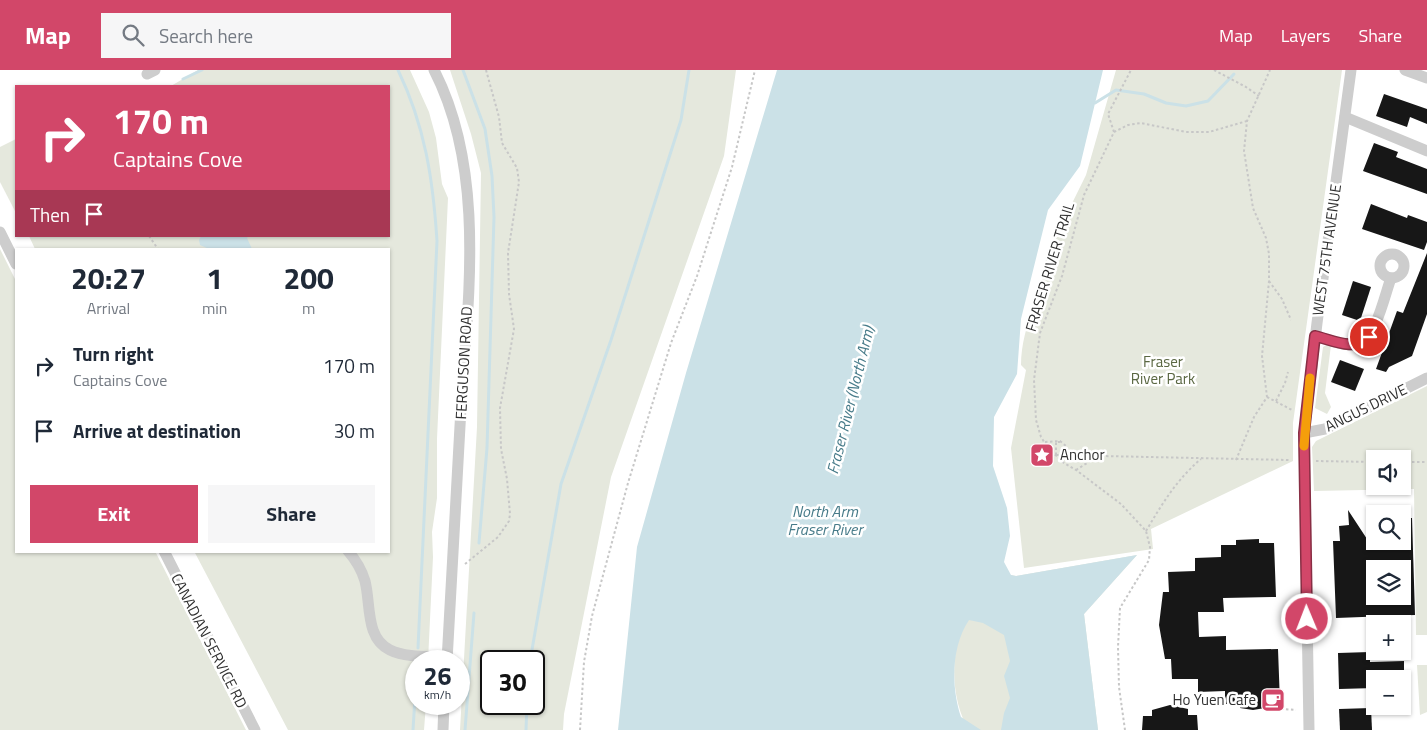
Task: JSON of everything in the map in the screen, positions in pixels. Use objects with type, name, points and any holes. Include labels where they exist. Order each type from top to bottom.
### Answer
[{"type":"street","name":"FERGUSON ROAD","points":[[434,70],[459,137],[468,202],[468,291],[448,650]]},
{"type":"street","name":"WEST 75TH AVENUE","points":[[1309,730],[1304,433],[1315,336],[1351,70]]},
{"type":"street","points":[[1405,70],[1427,78]]},
{"type":"street","points":[[1345,117],[1427,151]]},
{"type":"street","points":[[0,232],[15,262]]},
{"type":"street","points":[[1315,336],[1351,345],[1366,341],[1372,332],[1391,278]]},
{"type":"street","name":"ANGUS DRIVE","points":[[1304,433],[1325,429],[1427,378]]},
{"type":"street","name":"CANADIAN SERVICE RD","points":[[165,553],[255,730]]},
{"type":"street","points":[[349,553],[364,579],[372,629],[378,640],[390,650],[405,654]]},
{"type":"street","points":[[443,730],[444,715]]},
{"type":"path","points":[[472,558],[498,537],[509,521],[510,514],[507,479],[501,449],[500,408],[514,329],[509,294],[508,253],[519,182],[516,168],[502,143],[497,110],[486,70]]},
{"type":"path","points":[[580,730],[584,662],[592,616],[628,483],[671,342],[697,276],[732,167],[755,70]]},
{"type":"path","points":[[1131,70],[1108,114],[1114,132],[1128,125],[1141,123],[1186,132],[1208,132],[1247,120]]},
{"type":"path","points":[[1214,70],[1259,96]]},
{"type":"path","points":[[1236,460],[1254,417],[1267,397],[1262,356],[1269,281],[1269,254],[1266,238],[1253,208],[1247,180],[1244,151],[1247,120],[1270,70]]},
{"type":"path","name":"FRASER RIVER TRAIL","points":[[1114,132],[1084,195],[1062,276],[1040,333],[1034,380],[1036,420],[1044,442],[1056,456],[1121,504],[1146,531]]},
{"type":"path","points":[[150,237],[157,248]]},
{"type":"path","points":[[1269,281],[1282,299],[1291,320]]},
{"type":"path","points":[[1276,401],[1285,384],[1288,372]]},
{"type":"path","points":[[1267,397],[1292,410]]},
{"type":"path","points":[[1044,442],[1054,440],[1060,442],[1066,446],[1068,456]]},
{"type":"path","points":[[1060,442],[1056,442],[1056,456],[1289,460]]},
{"type":"path","points":[[1076,470],[1098,456]]},
{"type":"path","points":[[1126,730],[1119,687],[1118,647],[1120,608],[1148,560],[1150,547],[1146,531],[1161,505],[1184,474],[1201,459]]},
{"type":"path","points":[[1316,461],[1366,462]]},
{"type":"path","points":[[1411,462],[1427,462]]},
{"type":"path","points":[[1271,708],[1296,710]]},
{"type":"green space","points":[[198,70],[410,70],[429,112],[436,138],[442,184],[448,198],[437,439],[437,498],[432,532],[433,557],[429,650],[405,650],[405,715],[425,715],[424,730],[288,730],[195,553],[390,553],[390,248],[35,248],[29,237],[390,237],[390,85],[173,85]]},
{"type":"green space","points":[[450,70],[736,70],[724,156],[611,477],[564,714],[563,730],[460,730],[461,715],[470,715],[470,650],[464,650],[477,427],[481,173],[471,134]]},
{"type":"green space","name":"Fraser River Park","points":[[1116,70],[1342,70],[1293,423],[1293,461],[1151,529],[1153,549],[1024,568],[1011,448],[1026,370],[1021,365],[1023,342],[1032,311],[1035,304],[1038,303],[1047,254],[1086,175]]},
{"type":"green space","points":[[15,140],[15,211],[0,182],[0,147]]},
{"type":"green space","points":[[0,249],[15,279],[15,553],[156,553],[246,730],[0,730]]},
{"type":"green space","points":[[1328,344],[1331,345],[1325,393],[1331,407],[1327,414],[1315,408],[1323,347]]},
{"type":"green space","points":[[1427,386],[1427,635],[1416,635],[1414,489],[1411,489],[1411,450],[1366,450],[1366,490],[1314,491],[1312,447],[1316,441]]},
{"type":"green space","points":[[1137,555],[1084,614],[1098,730],[969,730],[958,705],[954,675],[955,660],[957,645],[962,632],[968,620],[983,603],[1011,575],[1016,576]]},
{"type":"green space","points":[[1417,665],[1427,665],[1427,712],[1420,715]]},
{"type":"water","name":"North Arm Fraser River","points":[[777,70],[1103,70],[1080,166],[1048,210],[1021,319],[1017,374],[994,417],[993,466],[1007,508],[1010,536],[1004,562],[1011,575],[1016,576],[1137,555],[1084,614],[1098,730],[1001,730],[1004,713],[1010,698],[1004,676],[1010,661],[1004,635],[983,623],[969,620],[959,642],[954,667],[954,680],[961,717],[981,730],[618,730],[637,547],[686,373]]},
{"type":"water","points":[[200,237],[248,237],[252,248],[207,248],[200,245]]},
{"type":"building","points":[[1384,94],[1427,109],[1427,124],[1410,117],[1407,127],[1376,116]]},
{"type":"building","points":[[1374,143],[1398,152],[1396,157],[1427,169],[1427,194],[1363,171]]},
{"type":"building","points":[[1371,204],[1407,218],[1408,215],[1427,222],[1427,242],[1424,250],[1362,229]]},
{"type":"building","points":[[1427,253],[1427,314],[1412,356],[1389,367],[1386,372],[1376,369],[1397,311],[1403,313]]},
{"type":"building","points":[[1353,281],[1371,287],[1360,321],[1342,315]]},
{"type":"building","points":[[1340,360],[1364,369],[1355,391],[1331,382]]},
{"type":"building","points":[[1348,510],[1366,537],[1366,550],[1411,550],[1412,518],[1415,615],[1366,615],[1366,617],[1336,618],[1333,541],[1340,541],[1339,526],[1349,525]]},
{"type":"building","points":[[1259,539],[1259,543],[1274,543],[1276,597],[1223,598],[1224,612],[1198,612],[1199,637],[1226,636],[1226,650],[1278,649],[1280,703],[1265,703],[1265,708],[1253,710],[1240,708],[1240,704],[1225,704],[1225,691],[1198,692],[1198,679],[1172,679],[1171,659],[1165,659],[1159,625],[1163,592],[1169,592],[1168,572],[1195,571],[1195,558],[1221,557],[1221,545],[1236,545],[1236,540]]},
{"type":"building","points":[[1366,652],[1366,660],[1370,660],[1370,662],[1404,661],[1404,670],[1366,670],[1366,688],[1339,689],[1338,653]]},
{"type":"building","points":[[1170,705],[1188,709],[1188,715],[1197,715],[1198,730],[1142,730],[1143,716],[1152,716],[1152,710]]},
{"type":"building","points":[[1366,708],[1366,715],[1371,715],[1372,730],[1340,730],[1339,709]]},
{"type":"waterway","points":[[183,79],[202,70]]},
{"type":"waterway","points":[[398,70],[415,112],[426,153],[433,196],[437,241],[418,648]]},
{"type":"waterway","points":[[463,70],[485,129],[492,176],[494,217],[487,448],[479,543]]},
{"type":"waterway","points":[[532,650],[561,484],[611,340],[681,120],[689,70]]},
{"type":"waterway","points":[[1095,103],[1116,90],[1144,94],[1166,103],[1186,106],[1208,101],[1234,74]]},
{"type":"waterway","points":[[465,730],[474,613]]},
{"type":"waterway","points":[[413,730],[414,715]]},
{"type":"waterway","points":[[526,730],[527,715]]},
{"type":"slow traffic","points":[[1304,446],[1310,378]]},
{"type":"place","name":"Anchor","points":[[1042,455]]},
{"type":"place","name":"Ho Yuen Cafe","points":[[1273,700]]},
{"type":"route","points":[[1307,619],[1304,433],[1315,336],[1351,345],[1362,344],[1369,337]]},
{"type":"water label","name":"Fraser River (North Arm)","points":[[850,400]]}]
